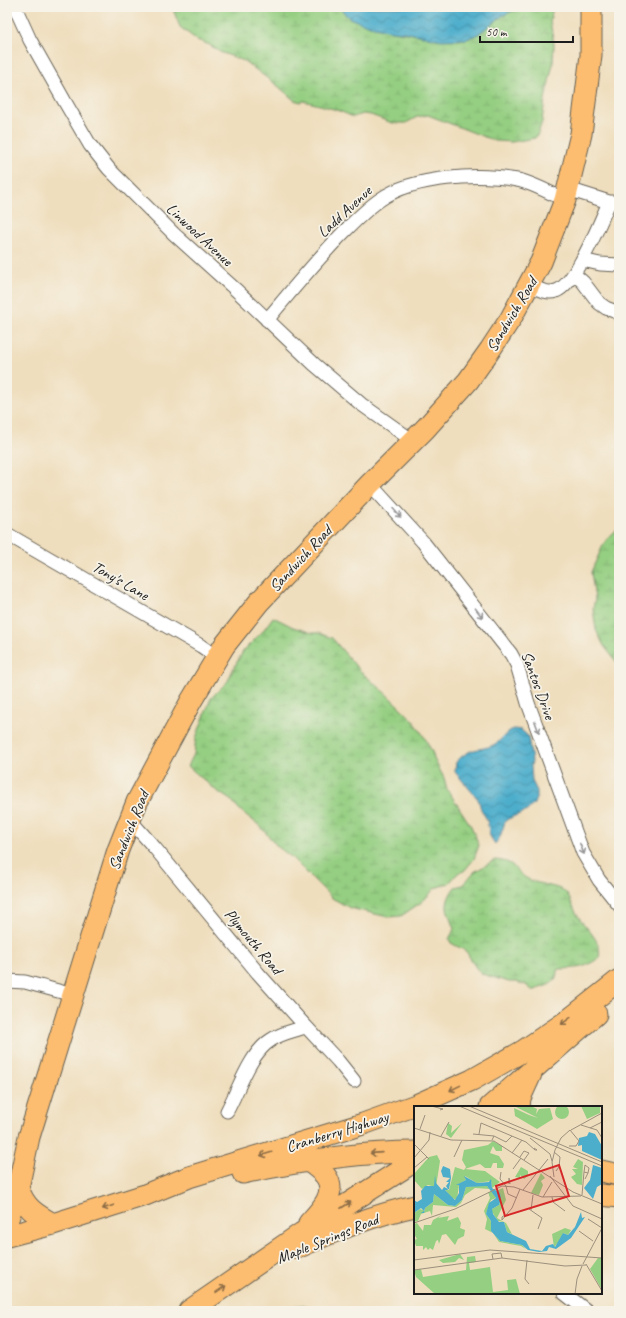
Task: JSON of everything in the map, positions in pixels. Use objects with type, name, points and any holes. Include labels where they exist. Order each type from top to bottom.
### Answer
[{"type":"main road","name":"Sandwich Road","points":[[7,1222],[12,1188],[114,862],[130,820],[169,740],[217,657],[233,634],[259,602],[370,484],[449,403],[479,366],[512,318],[530,285],[551,239],[566,194],[581,134],[588,86],[592,37],[592,7]]},
{"type":"main road","name":"Cranberry Highway","points":[[7,1236],[53,1224],[145,1195],[189,1177],[393,1114],[446,1092],[497,1066],[539,1040],[567,1021],[619,980]]},
{"type":"main road","points":[[491,1106],[532,1072],[619,994]]},
{"type":"main road","points":[[519,1106],[520,1098],[532,1072]]},
{"type":"main road","name":"Cranberry Highway","points":[[145,1195],[308,1160],[377,1153],[414,1152]]},
{"type":"main road","points":[[302,1233],[325,1203],[330,1191],[330,1185],[327,1179],[308,1160]]},
{"type":"main road","points":[[189,1311],[302,1233],[414,1162]]},
{"type":"main road","points":[[602,1171],[619,1175]]},
{"type":"main road","points":[[12,1188],[33,1213],[53,1224]]},
{"type":"main road","points":[[602,1195],[619,1197]]},
{"type":"main road","name":"Maple Springs Road","points":[[241,1275],[305,1244],[342,1229],[414,1206]]},
{"type":"street","name":"Linwood Avenue","points":[[15,7],[30,40],[56,87],[99,158],[174,234],[337,384],[361,404],[413,441]]},
{"type":"street","name":"Ladd Avenue","points":[[267,320],[318,260],[358,218],[370,207],[397,191],[427,182],[452,178],[490,178],[519,180],[566,194],[614,202]]},
{"type":"street","points":[[530,285],[544,292],[557,291],[568,282],[574,274],[614,202]]},
{"type":"street","points":[[582,260],[600,264],[619,265]]},
{"type":"street","points":[[574,274],[583,282],[599,303],[606,308],[619,313]]},
{"type":"street","name":"Santos Drive","points":[[370,484],[423,542],[512,654],[517,665],[528,703],[583,853],[599,880],[619,905]]},
{"type":"street","name":"Tony's Lane","points":[[7,534],[201,646],[217,657]]},
{"type":"street","name":"Plymouth Road","points":[[130,820],[263,979],[305,1027],[338,1061],[354,1081]]},
{"type":"street","points":[[7,981],[25,982],[73,995]]},
{"type":"street","points":[[227,1111],[251,1062],[263,1047],[270,1040],[305,1027]]},
{"type":"street","points":[[565,1294],[587,1311]]},
{"type":"green space","points":[[172,7],[339,7],[349,18],[392,31],[457,40],[467,39],[478,34],[502,16],[520,7],[553,7],[550,21],[554,44],[553,64],[545,99],[542,122],[535,138],[512,142],[495,141],[428,115],[417,117],[406,123],[392,123],[371,115],[363,114],[353,117],[329,108],[294,100],[244,61],[220,52],[210,45],[197,40],[180,27]]},
{"type":"green space","points":[[619,529],[619,665],[604,646],[596,630],[593,608],[595,599],[591,572],[604,543]]},
{"type":"green space","points":[[273,617],[293,627],[332,638],[360,671],[413,720],[425,738],[433,754],[444,778],[447,789],[471,826],[479,845],[474,859],[464,871],[458,873],[449,883],[435,888],[423,901],[401,916],[388,917],[350,908],[332,898],[290,856],[278,847],[260,826],[241,811],[232,801],[214,789],[188,766],[194,754],[196,738],[211,698],[228,681],[244,650],[262,632]]},
{"type":"green space","points":[[495,860],[511,864],[521,874],[530,880],[564,891],[578,916],[599,946],[599,958],[580,967],[557,970],[557,975],[553,982],[535,990],[532,990],[526,985],[516,982],[509,982],[482,974],[476,968],[466,951],[451,943],[449,939],[454,927],[447,904],[455,887],[463,885],[474,872]]},
{"type":"green space","points":[[303,1306],[323,1311],[286,1311],[290,1308]]},
{"type":"water","points":[[339,7],[520,7],[502,16],[478,34],[467,39],[442,40],[370,26],[349,18]]},
{"type":"water","points":[[514,729],[521,730],[528,736],[532,761],[532,781],[537,791],[537,795],[534,804],[527,811],[512,817],[505,822],[500,837],[495,844],[490,836],[487,820],[478,799],[455,772],[456,762],[469,752],[495,744]]}]
